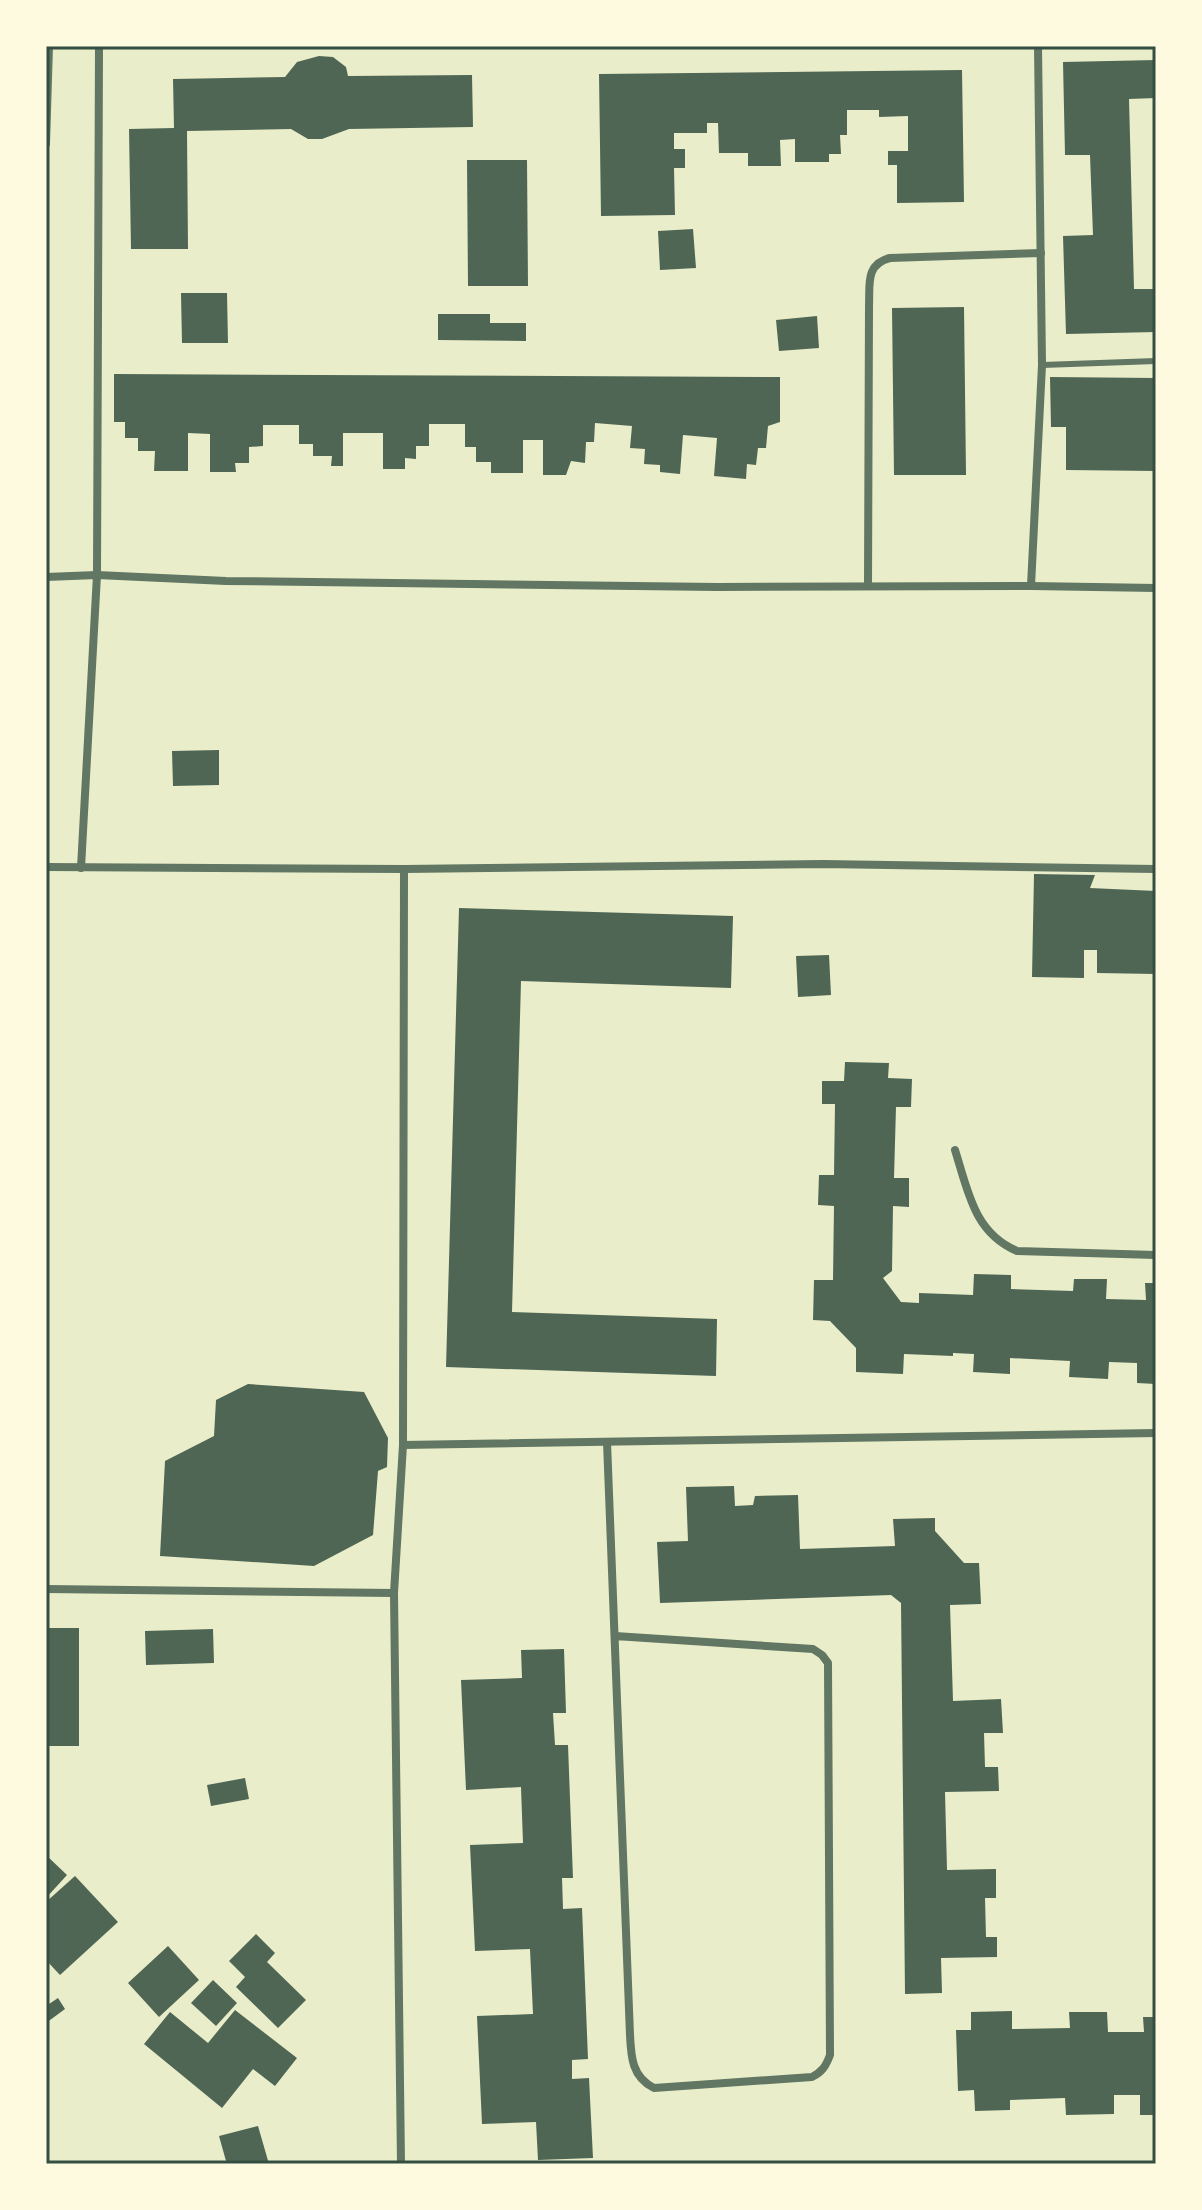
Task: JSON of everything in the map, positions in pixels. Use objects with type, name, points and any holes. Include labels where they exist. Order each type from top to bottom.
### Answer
[{"type":"street","points":[[46,144],[49,46]]},
{"type":"street","points":[[81,868],[97,575],[99,46]]},
{"type":"street","points":[[1031,586],[1042,365],[1038,46]]},
{"type":"street","points":[[868,586],[872,269],[878,262],[890,258],[1041,253]]},
{"type":"street","points":[[46,577],[97,575],[226,581],[717,587],[1156,588]]},
{"type":"street","points":[[46,867],[404,869],[823,864],[1156,869]]},
{"type":"street","points":[[401,2164],[394,1593],[403,1445],[404,869]]},
{"type":"street","points":[[955,1150],[971,1203],[982,1225],[1001,1245],[1017,1251],[1156,1255]]},
{"type":"street","points":[[403,1445],[1156,1433]]},
{"type":"street","points":[[607,1442],[631,2056],[637,2074],[644,2083],[654,2088],[812,2077],[820,2073],[830,2055],[828,1663],[813,1649],[615,1636]]},
{"type":"street","points":[[46,1589],[394,1593]]},
{"type":"lane","points":[[1042,365],[1156,361]]},
{"type":"building","points":[[319,56],[333,57],[346,67],[348,76],[472,75],[473,127],[349,129],[322,139],[308,139],[291,129],[187,131],[188,249],[131,249],[129,129],[174,128],[173,79],[285,77],[297,62]]},
{"type":"building","points":[[1156,60],[1156,98],[1129,99],[1134,289],[1156,289],[1156,332],[1066,334],[1063,236],[1093,235],[1090,155],[1065,155],[1063,62]]},
{"type":"building","points":[[962,70],[964,202],[897,203],[897,165],[888,165],[888,151],[908,151],[908,116],[879,117],[879,110],[847,110],[847,135],[840,135],[841,154],[829,154],[829,162],[795,162],[795,139],[780,140],[781,166],[748,166],[748,153],[719,153],[718,123],[707,123],[707,133],[674,133],[674,149],[685,149],[685,168],[674,168],[675,215],[601,216],[599,74]]},
{"type":"building","points":[[467,160],[527,160],[528,286],[468,286]]},
{"type":"building","points":[[693,229],[696,268],[660,270],[658,231]]},
{"type":"building","points":[[181,293],[227,293],[228,343],[182,343]]},
{"type":"building","points":[[964,307],[966,475],[894,475],[892,308]]},
{"type":"building","points":[[438,314],[490,314],[490,323],[526,323],[526,341],[438,340]]},
{"type":"building","points":[[817,316],[819,348],[779,351],[776,320]]},
{"type":"building","points":[[114,374],[780,377],[780,422],[768,426],[766,448],[758,448],[756,465],[747,464],[746,479],[714,476],[717,438],[683,435],[680,474],[660,472],[660,465],[644,464],[645,449],[630,448],[632,426],[595,423],[594,442],[586,442],[585,463],[571,461],[566,475],[543,475],[543,440],[523,440],[523,473],[491,473],[491,462],[476,462],[476,447],[465,447],[465,424],[429,424],[429,446],[416,446],[416,459],[405,458],[405,469],[383,469],[383,433],[343,433],[343,466],[331,466],[332,456],[313,456],[313,444],[299,444],[299,425],[263,425],[263,446],[249,447],[249,463],[235,463],[236,472],[210,472],[210,434],[188,433],[188,471],[154,471],[155,451],[138,451],[138,438],[125,438],[125,422],[114,422]]},
{"type":"building","points":[[1050,377],[1156,378],[1156,471],[1066,470],[1066,427],[1051,427]]},
{"type":"building","points":[[219,750],[219,785],[173,786],[172,751]]},
{"type":"building","points":[[1034,874],[1095,875],[1090,888],[1156,891],[1156,974],[1097,973],[1097,950],[1084,950],[1084,978],[1032,977]]},
{"type":"building","points":[[459,908],[733,916],[731,988],[521,981],[512,1312],[717,1319],[716,1376],[446,1367]]},
{"type":"building","points":[[829,955],[831,995],[798,997],[796,956]]},
{"type":"building","points":[[845,1062],[889,1063],[888,1078],[912,1079],[911,1107],[896,1107],[894,1178],[909,1178],[909,1207],[893,1206],[892,1271],[883,1278],[901,1302],[919,1303],[919,1293],[973,1295],[974,1274],[1011,1275],[1011,1289],[1073,1291],[1074,1279],[1107,1279],[1106,1299],[1146,1300],[1145,1283],[1156,1283],[1156,1384],[1137,1383],[1137,1363],[1109,1362],[1108,1379],[1069,1377],[1070,1361],[1010,1358],[1010,1374],[973,1372],[974,1354],[953,1353],[953,1356],[904,1354],[903,1374],[856,1372],[856,1348],[830,1321],[813,1320],[814,1280],[833,1280],[834,1206],[818,1205],[819,1175],[834,1175],[835,1104],[822,1104],[822,1081],[844,1081]]},
{"type":"building","points":[[248,1384],[364,1392],[388,1438],[387,1467],[378,1471],[373,1535],[314,1566],[160,1556],[165,1461],[214,1436],[216,1400]]},
{"type":"building","points":[[734,1486],[735,1506],[753,1505],[755,1496],[798,1495],[800,1549],[895,1546],[893,1519],[935,1518],[935,1531],[964,1563],[979,1563],[981,1604],[950,1605],[953,1701],[1001,1699],[1003,1733],[984,1733],[985,1767],[998,1767],[999,1791],[945,1792],[947,1870],[996,1869],[996,1898],[985,1898],[986,1937],[997,1937],[997,1957],[941,1958],[942,1993],[905,1994],[901,1603],[891,1595],[660,1603],[657,1542],[688,1541],[686,1487]]},
{"type":"building","points":[[46,1628],[79,1628],[79,1746],[46,1746]]},
{"type":"building","points":[[213,1629],[214,1663],[146,1665],[145,1631]]},
{"type":"building","points":[[564,1649],[566,1713],[553,1713],[555,1745],[568,1745],[573,1878],[562,1878],[563,1909],[582,1908],[588,2059],[572,2060],[572,2079],[589,2078],[593,2158],[538,2160],[536,2122],[482,2124],[477,2016],[533,2014],[530,1949],[475,1951],[470,1845],[523,1843],[521,1787],[466,1790],[461,1680],[522,1678],[521,1650]]},
{"type":"building","points":[[245,1778],[249,1799],[211,1806],[207,1785]]},
{"type":"building","points":[[46,1855],[67,1875],[46,1898]]},
{"type":"building","points":[[75,1876],[118,1922],[60,1975],[46,1960],[46,1902]]},
{"type":"building","points":[[256,1934],[275,1953],[267,1962],[306,2000],[278,2028],[236,1987],[245,1977],[229,1961]]},
{"type":"building","points":[[168,1946],[199,1980],[159,2017],[128,1983]]},
{"type":"building","points":[[213,1980],[237,2003],[216,2026],[191,2003]]},
{"type":"building","points":[[58,1998],[65,2009],[46,2023],[46,2006]]},
{"type":"building","points":[[235,2010],[297,2058],[275,2086],[253,2069],[222,2108],[144,2044],[170,2012],[208,2043]]},
{"type":"building","points":[[1012,2011],[1012,2029],[1070,2028],[1069,2012],[1107,2012],[1108,2032],[1144,2032],[1143,2017],[1156,2017],[1156,2115],[1140,2115],[1140,2095],[1114,2095],[1114,2114],[1066,2115],[1065,2098],[1010,2100],[1010,2110],[975,2111],[974,2090],[958,2091],[956,2030],[971,2030],[971,2012]]},
{"type":"building","points":[[258,2126],[269,2164],[218,2164],[226,2161],[219,2136]]}]
